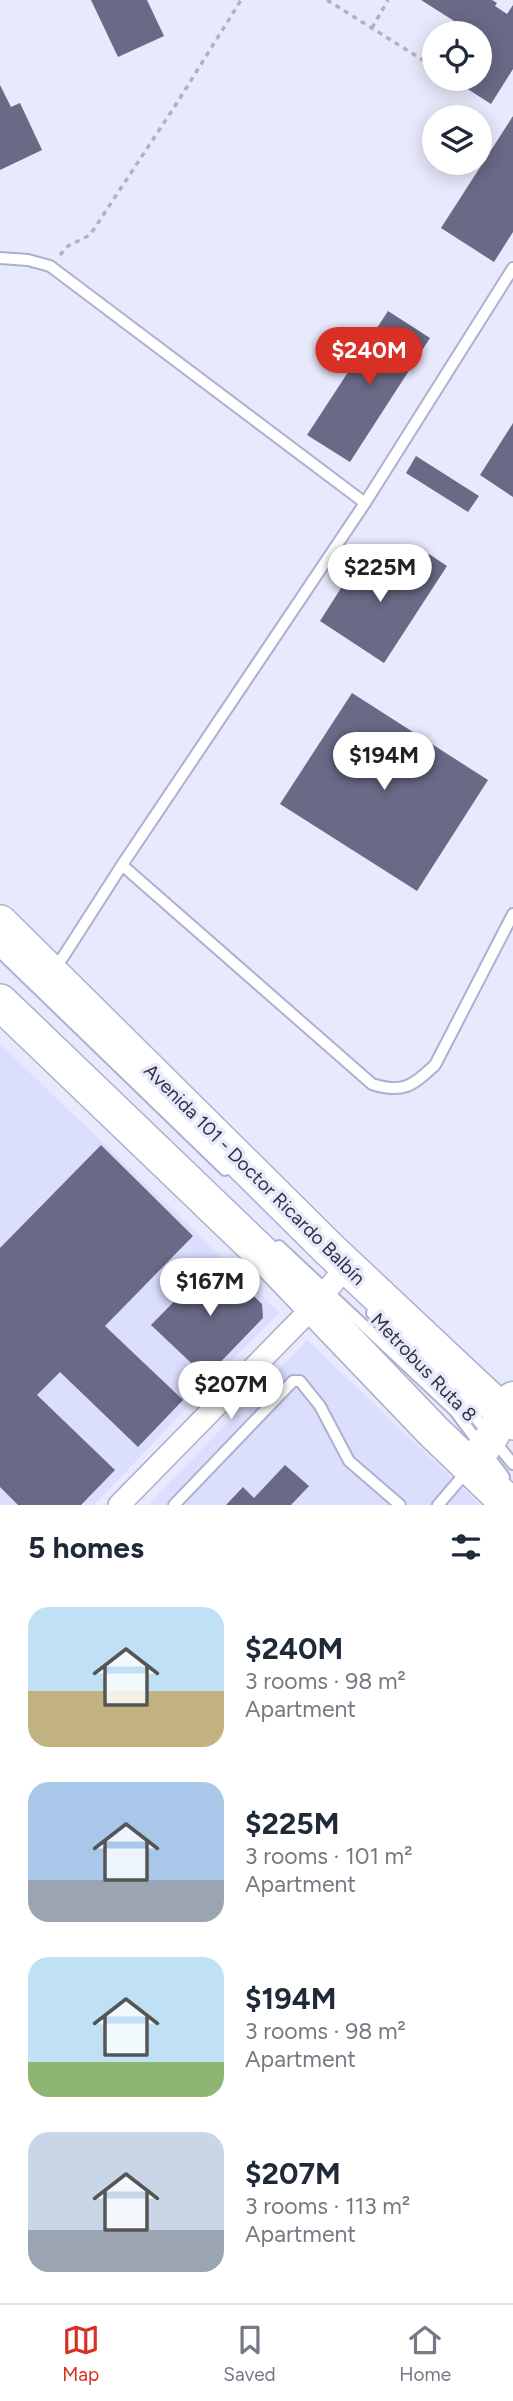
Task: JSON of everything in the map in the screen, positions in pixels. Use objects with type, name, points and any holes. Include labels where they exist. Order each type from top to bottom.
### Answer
[{"type":"main road","name":"Avenida 101 - Doctor Ricardo Balbín","points":[[0,923],[50,970],[333,1283],[489,1435]]},
{"type":"main road","name":"Avenida 101 - Doctor Ricardo Balbín","points":[[1,1006],[275,1266],[333,1283],[489,1435],[510,1505]]},
{"type":"street","points":[[119,1505],[333,1283]]},
{"type":"lane","points":[[0,258],[50,266],[365,503]]},
{"type":"lane","points":[[50,970],[63,957],[122,864],[365,503],[513,268]]},
{"type":"lane","points":[[122,864],[372,1084],[388,1090],[404,1089],[435,1065],[513,914]]},
{"type":"lane","points":[[0,952],[229,1175]]},
{"type":"lane","points":[[272,1239],[333,1283],[351,1331],[390,1369]]},
{"type":"lane","name":"Metrobus Ruta 8","points":[[360,1301],[462,1401],[513,1464]]},
{"type":"lane","points":[[174,1505],[293,1381],[297,1380],[320,1406],[349,1461],[400,1505]]},
{"type":"lane","points":[[438,1505],[489,1435]]},
{"type":"lane","name":"Metrobus Ruta 8","points":[[489,1435],[500,1474],[513,1486]]},
{"type":"path","points":[[50,266],[68,246],[90,234],[241,0]]},
{"type":"path","points":[[327,0],[422,59]]},
{"type":"path","points":[[372,28],[388,0]]},
{"type":"shaded area","points":[[0,1044],[279,1312],[94,1505],[0,1505]]},
{"type":"shaded area","points":[[307,1340],[480,1505],[148,1505]]},
{"type":"building","points":[[91,0],[147,0],[164,36],[118,57]]},
{"type":"building","points":[[421,0],[492,0],[497,3],[495,6],[507,14],[513,5],[513,69],[491,104],[471,91],[492,91],[492,21],[454,21]]},
{"type":"building","points":[[0,85],[11,107],[20,103],[42,150],[0,170]]},
{"type":"building","points":[[513,116],[513,232],[494,262],[441,228],[475,175],[492,175],[492,149]]},
{"type":"building","points":[[388,311],[430,338],[350,462],[307,435]]},
{"type":"building","points":[[513,423],[513,497],[480,475]]},
{"type":"building","points":[[416,456],[479,496],[468,512],[406,473]]},
{"type":"building","points":[[364,552],[411,582],[429,554],[447,566],[384,663],[320,621]]},
{"type":"building","points":[[352,693],[488,780],[417,891],[280,804]]},
{"type":"building","points":[[101,1145],[193,1236],[105,1326],[183,1400],[138,1447],[60,1372],[37,1395],[115,1470],[81,1505],[18,1505],[0,1487],[0,1248]]},
{"type":"building","points":[[216,1259],[262,1304],[263,1318],[206,1377],[151,1325]]},
{"type":"building","points":[[285,1465],[309,1486],[291,1505],[226,1505],[243,1487],[254,1498]]}]
